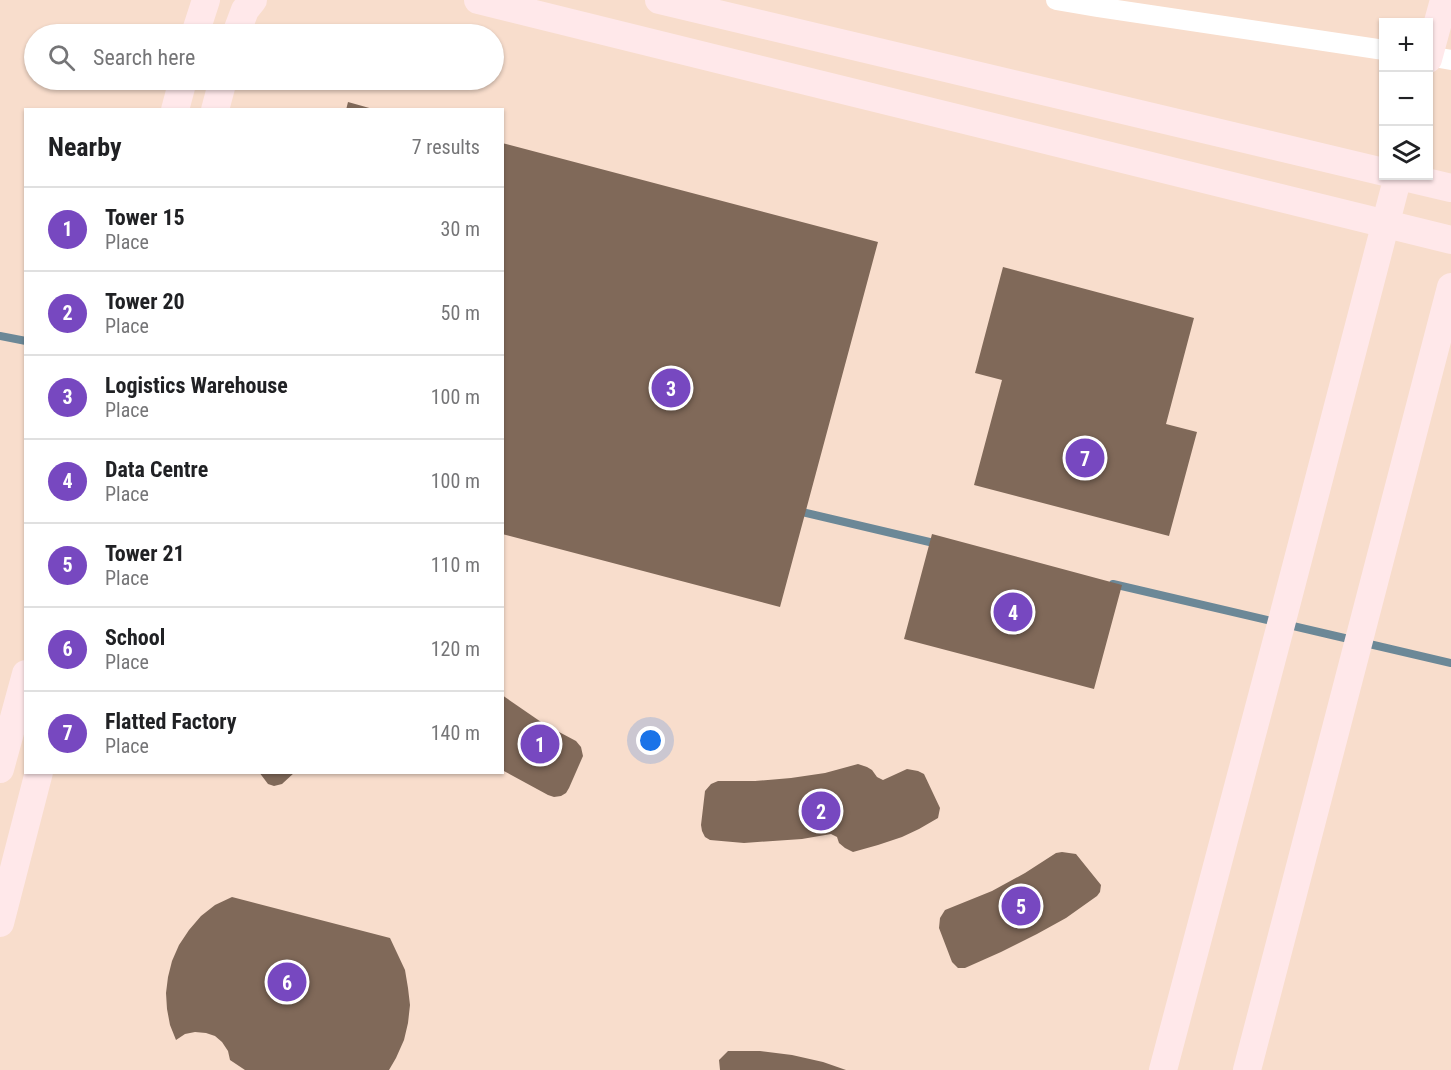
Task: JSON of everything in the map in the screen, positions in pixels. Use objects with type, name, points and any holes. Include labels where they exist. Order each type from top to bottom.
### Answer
[{"type":"street","points":[[198,24],[206,0]]},
{"type":"street","points":[[240,24],[245,10],[253,0]]},
{"type":"street","points":[[478,0],[1451,240]]},
{"type":"street","points":[[659,0],[1379,171]]},
{"type":"street","points":[[1056,0],[1379,49]]},
{"type":"street","points":[[1433,42],[1444,0]]},
{"type":"street","points":[[1433,58],[1451,60]]},
{"type":"street","points":[[176,108],[180,90]]},
{"type":"street","points":[[216,108],[220,90]]},
{"type":"street","points":[[1163,1070],[1398,180]]},
{"type":"street","points":[[1416,180],[1451,188]]},
{"type":"street","points":[[1246,1070],[1451,287]]},
{"type":"street","points":[[0,769],[24,681]]},
{"type":"street","points":[[0,923],[38,774]]},
{"type":"building","points":[[348,102],[369,108],[346,108]]},
{"type":"building","points":[[504,144],[878,242],[780,607],[504,535]]},
{"type":"building","points":[[1003,267],[1194,318],[1166,424],[1197,432],[1169,536],[974,485],[1002,380],[975,373]]},
{"type":"building","points":[[932,534],[1122,585],[1094,689],[904,639]]},
{"type":"building","points":[[504,696],[544,724],[576,741],[581,747],[583,756],[566,793],[554,797],[504,771]]},
{"type":"building","points":[[858,764],[872,770],[877,777],[883,780],[907,769],[924,774],[940,808],[938,818],[902,837],[853,852],[845,848],[839,843],[837,837],[831,834],[802,839],[744,843],[710,840],[702,831],[705,791],[711,784],[718,781],[791,778],[825,773]]},
{"type":"building","points":[[260,774],[293,774],[282,784],[274,786],[268,784]]},
{"type":"building","points":[[1056,853],[1076,854],[1101,885],[1097,896],[1066,918],[1037,934],[965,968],[958,968],[952,962],[939,928],[940,918],[945,910],[992,891]]},
{"type":"building","points":[[232,897],[390,938],[405,970],[410,1005],[404,1040],[389,1070],[245,1070],[230,1060],[228,1051],[215,1036],[195,1032],[185,1034],[176,1040],[170,1025],[166,993],[172,961],[179,945],[201,916],[215,905]]},
{"type":"building","points":[[728,1051],[760,1051],[792,1055],[846,1070],[720,1070],[719,1060]]},
{"type":"waterway","points":[[0,336],[24,341]]},
{"type":"waterway","points":[[798,511],[938,544]]},
{"type":"waterway","points":[[1113,584],[1353,640]]},
{"type":"waterway","points":[[1365,643],[1451,663]]},
{"type":"place","name":"Logistics Warehouse","points":[[671,388]]},
{"type":"place","name":"Flatted Factory","points":[[1085,458]]},
{"type":"place","name":"Data Centre","points":[[1013,612]]},
{"type":"place","name":"Tower 15","points":[[540,744]]},
{"type":"place","name":"Tower 20","points":[[821,811]]},
{"type":"place","name":"Tower 21","points":[[1021,906]]},
{"type":"place","name":"School","points":[[287,982]]}]
